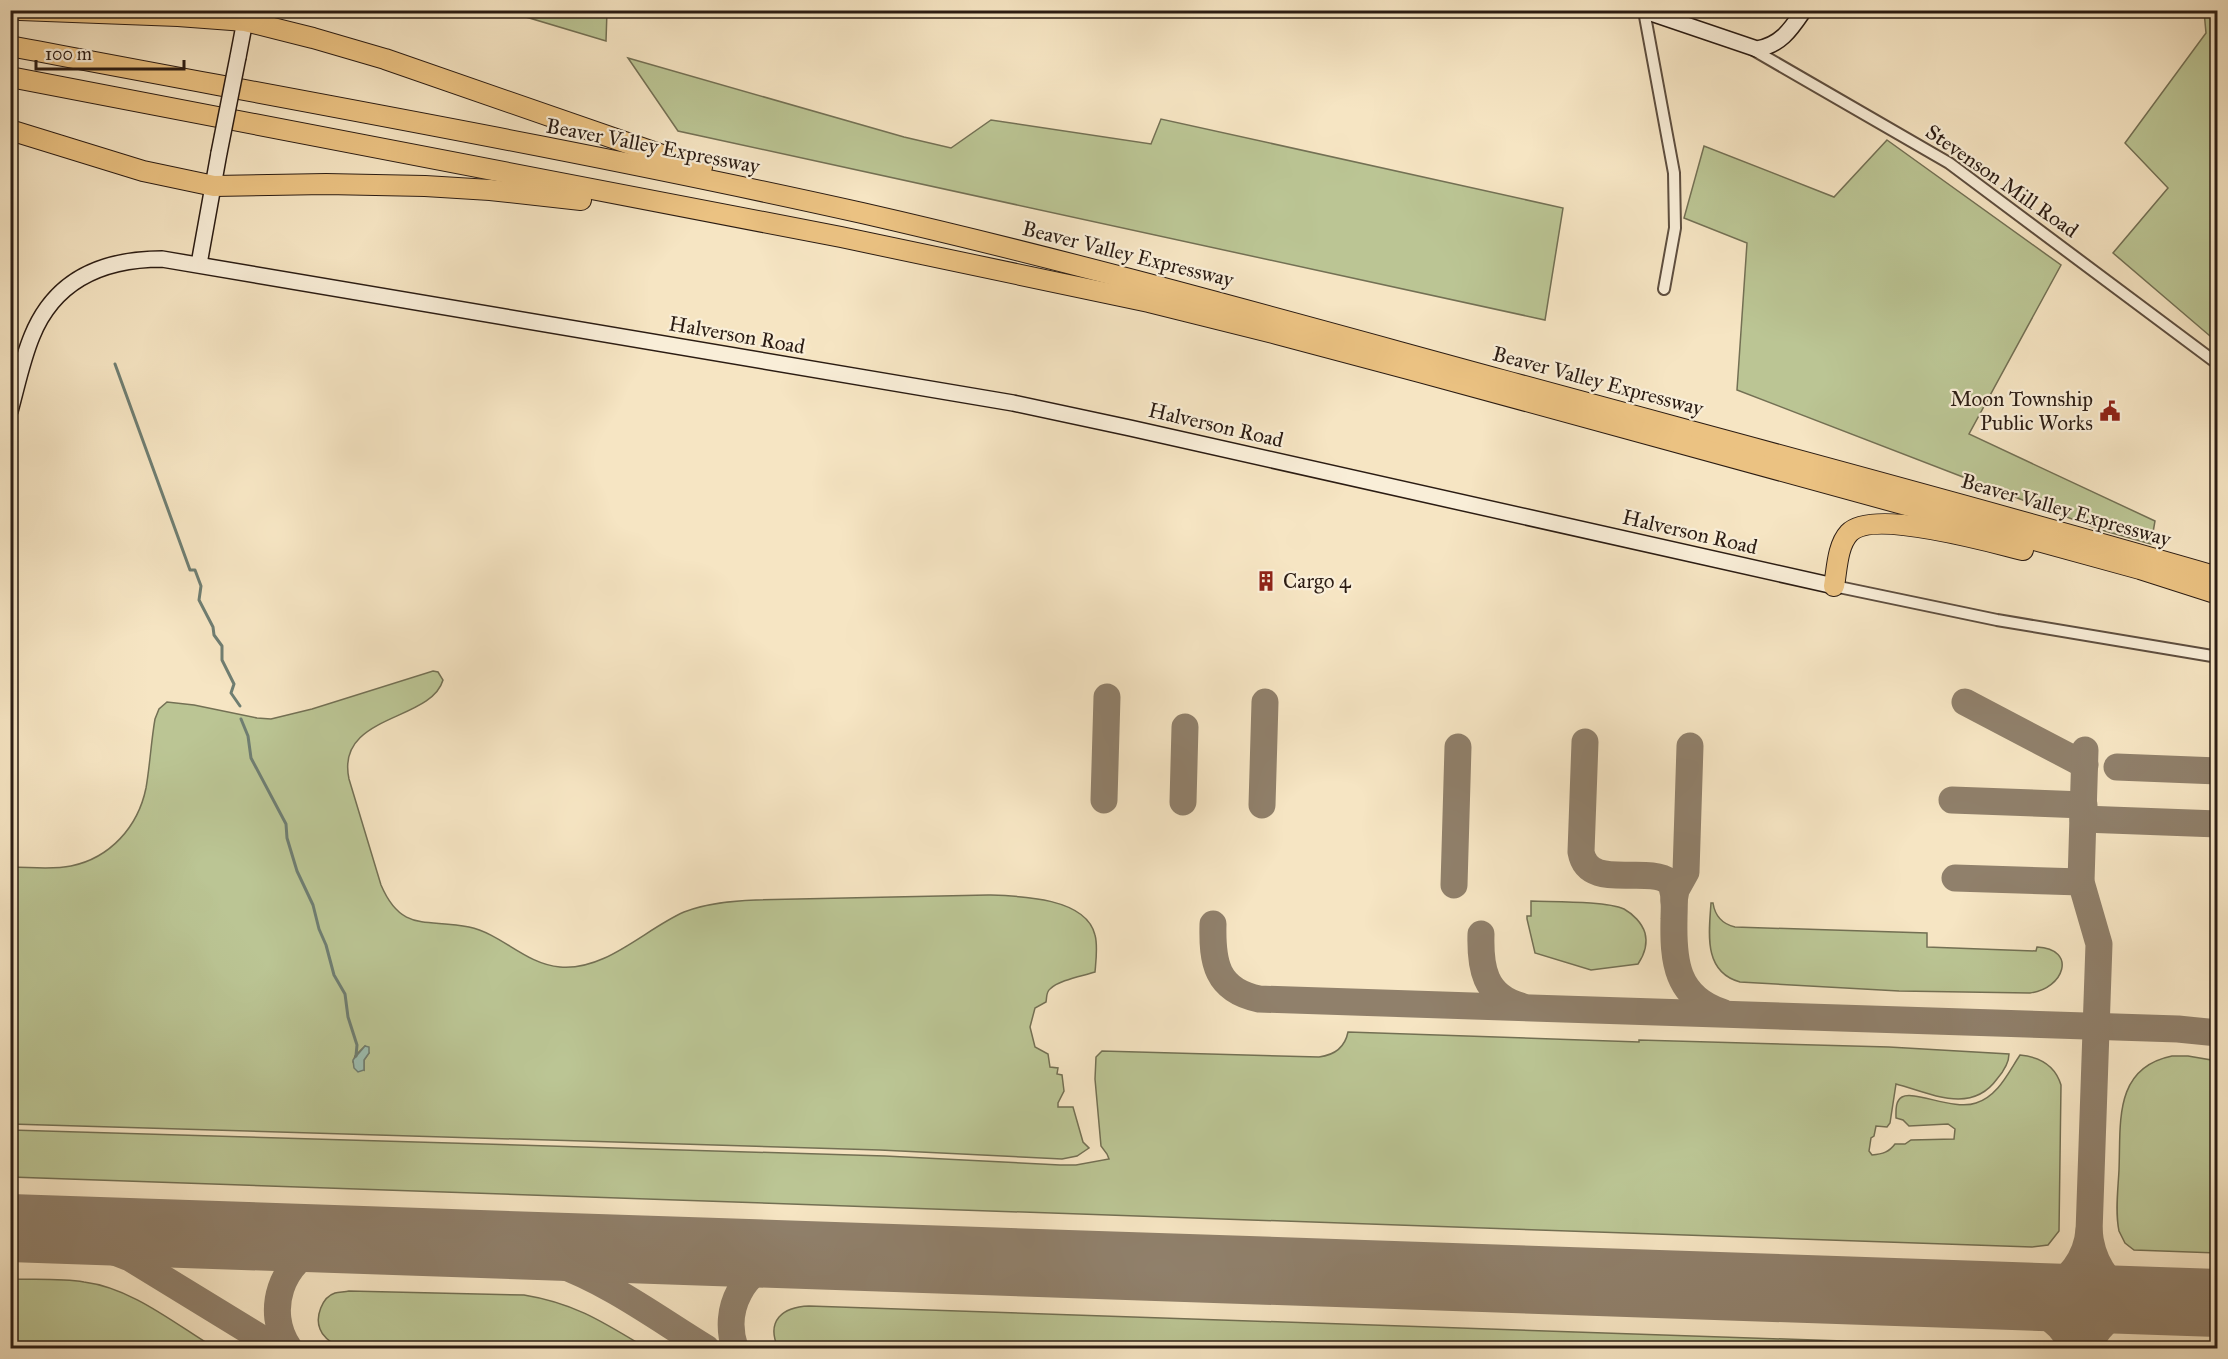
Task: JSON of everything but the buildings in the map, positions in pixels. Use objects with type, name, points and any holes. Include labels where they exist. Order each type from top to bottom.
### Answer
[{"type":"highway","points":[[20,10],[178,16],[246,16],[385,59],[662,155],[866,214]]},
{"type":"highway","name":"Beaver Valley Expressway","points":[[10,46],[675,173],[866,214],[1038,256],[1222,303],[2029,523],[2214,587]]},
{"type":"highway","name":"Beaver Valley Expressway","points":[[10,77],[895,248],[1149,302],[1277,334],[2140,569],[2214,587]]},
{"type":"highway","points":[[10,130],[143,171],[214,186],[326,184],[501,191],[564,197],[895,248]]},
{"type":"highway","points":[[1834,586],[1846,536],[1861,525],[1886,524],[1956,534],[2214,587]]},
{"type":"street","points":[[1664,289],[1675,227],[1674,173],[1643,11],[1750,48],[1764,48],[1781,40],[1804,10]]},
{"type":"street","points":[[199,264],[246,16]]},
{"type":"street","name":"Stevenson Mill Road","points":[[1750,48],[1949,163],[2217,364]]},
{"type":"street","name":"Halverson Road","points":[[10,411],[26,351],[36,326],[51,303],[78,279],[103,267],[128,260],[162,259],[1012,403],[1834,586],[1997,620],[2217,657]]},
{"type":"green space","points":[[506,11],[607,11],[606,41]]},
{"type":"green space","points":[[2204,11],[2218,11],[2217,342],[2113,253],[2168,188],[2125,143],[2206,33]]},
{"type":"green space","points":[[628,58],[904,137],[951,148],[991,120],[1151,144],[1161,119],[1563,208],[1545,320],[678,131]]},
{"type":"green space","points":[[1887,140],[2061,265],[1969,434],[2155,521],[2151,544],[2098,529],[1737,390],[1747,243],[1684,218],[1704,146],[1834,197]]},
{"type":"green space","points":[[433,671],[438,672],[443,680],[435,694],[421,704],[369,730],[356,742],[349,758],[349,779],[381,885],[389,901],[407,917],[418,921],[469,927],[481,931],[547,965],[577,966],[593,962],[609,956],[684,912],[702,906],[729,902],[988,895],[1049,901],[1079,913],[1089,922],[1095,935],[1097,948],[1095,972],[1065,981],[1050,989],[1046,1002],[1035,1008],[1030,1027],[1035,1047],[1048,1054],[1050,1067],[1058,1068],[1057,1074],[1062,1075],[1064,1091],[1058,1107],[1073,1107],[1083,1142],[1089,1148],[1077,1156],[1062,1159],[880,1150],[11,1124],[11,867],[71,866],[98,856],[120,839],[129,828],[142,802],[155,719],[159,709],[167,702],[271,719],[312,709]],"holes":[[[365,1046],[369,1053],[364,1060],[364,1070],[353,1062],[355,1056]]]},
{"type":"green space","points":[[1531,901],[1592,903],[1624,909],[1637,919],[1645,933],[1646,945],[1640,961],[1638,964],[1591,970],[1535,953],[1527,919],[1527,916],[1531,916]]},
{"type":"green space","points":[[1711,903],[1720,919],[1735,927],[1927,933],[1927,947],[2036,951],[2037,947],[2050,949],[2058,954],[2062,961],[2062,969],[2051,984],[2042,990],[2030,993],[1899,991],[1740,982],[1728,977],[1714,961],[1709,927]]},
{"type":"green space","points":[[1348,1032],[1639,1042],[1639,1040],[1889,1047],[2009,1054],[2007,1064],[1999,1076],[1987,1090],[1975,1096],[1963,1099],[1949,1098],[1896,1084],[1890,1123],[1887,1127],[1876,1126],[1869,1151],[1872,1155],[1885,1152],[1895,1144],[1905,1144],[1911,1140],[1954,1139],[1955,1129],[1948,1124],[1909,1126],[1903,1120],[1896,1118],[1897,1104],[1902,1097],[1916,1096],[1967,1105],[1976,1103],[1984,1100],[1996,1089],[2020,1055],[2034,1058],[2051,1067],[2061,1085],[2059,1231],[2048,1245],[2032,1247],[11,1177],[11,1130],[885,1156],[1076,1165],[1109,1159],[1101,1146],[1095,1079],[1096,1057],[1102,1051],[1319,1057],[1338,1049]]},
{"type":"green space","points":[[2172,1056],[2217,1061],[2217,1253],[2134,1250],[2125,1243],[2119,1231],[2117,1201],[2121,1116],[2124,1100],[2139,1072],[2153,1062]]},
{"type":"green space","points":[[11,1279],[84,1282],[119,1291],[152,1308],[215,1348],[11,1348]]},
{"type":"green space","points":[[349,1291],[524,1295],[573,1308],[646,1348],[340,1348],[323,1335],[318,1319],[323,1303],[330,1295]]},
{"type":"green space","points":[[809,1306],[2002,1348],[778,1348],[774,1330],[779,1317],[791,1309]]},
{"type":"shaded area","points":[[365,1046],[369,1047],[369,1053],[364,1060],[364,1070],[358,1072],[354,1068],[353,1060]]},
{"type":"waterway","points":[[115,364],[190,570],[195,570],[201,586],[199,600],[213,627],[214,635],[222,646],[222,660],[234,684],[231,693],[240,706]]},
{"type":"waterway","points":[[241,719],[248,736],[251,758],[286,824],[287,838],[297,871],[313,905],[334,975],[345,994],[348,1017],[357,1045],[356,1056]]},
{"type":"taxiway","points":[[1104,800],[1107,697]]},
{"type":"taxiway","points":[[1262,805],[1265,702]]},
{"type":"taxiway","points":[[1965,702],[2085,765]]},
{"type":"taxiway","points":[[1183,802],[1185,727]]},
{"type":"taxiway","points":[[1585,742],[1581,852],[1586,864],[1594,871],[1606,874],[1647,875],[1660,877],[1670,882],[1674,900],[1675,949],[1680,976],[1695,997],[1722,1012]]},
{"type":"taxiway","points":[[1674,901],[1676,890],[1686,872],[1690,746]]},
{"type":"taxiway","points":[[1454,885],[1458,747]]},
{"type":"taxiway","points":[[2085,750],[2081,882],[2099,944],[2085,1348]]},
{"type":"taxiway","points":[[2117,767],[2218,771]]},
{"type":"taxiway","points":[[1952,800],[2084,805]]},
{"type":"taxiway","points":[[2083,819],[2218,824]]},
{"type":"taxiway","points":[[1955,878],[2081,882]]},
{"type":"taxiway","points":[[1213,924],[1214,950],[1219,972],[1234,989],[1259,999],[2178,1029],[2218,1033]]},
{"type":"taxiway","points":[[1481,934],[1483,969],[1487,979],[1499,995],[1521,1006]]},
{"type":"taxiway","points":[[10,1230],[71,1240],[101,1247],[130,1258],[277,1348]]},
{"type":"taxiway","points":[[2010,1296],[2043,1292],[2061,1282],[2075,1268],[2085,1250],[2089,1230],[2096,1260],[2114,1285],[2136,1296],[2166,1301]]},
{"type":"taxiway","points":[[289,1348],[278,1319],[278,1303],[287,1274],[309,1252],[324,1245],[344,1241],[379,1240]]},
{"type":"taxiway","points":[[424,1242],[507,1251],[555,1263],[614,1290],[706,1348]]},
{"type":"taxiway","points":[[735,1348],[731,1319],[734,1305],[739,1292],[757,1271],[784,1259],[835,1256]]},
{"type":"taxiway","points":[[1973,1294],[2018,1302],[2031,1307],[2055,1322],[2074,1348]]},
{"type":"taxiway","points":[[2088,1348],[2099,1329],[2114,1315],[2123,1310],[2154,1303]]},
{"type":"runway","points":[[10,1228],[2218,1303]]},
{"type":"place","name":"Moon Township Public Works","points":[[2110,411]]},
{"type":"place","name":"Cargo 4","points":[[1266,581]]}]
